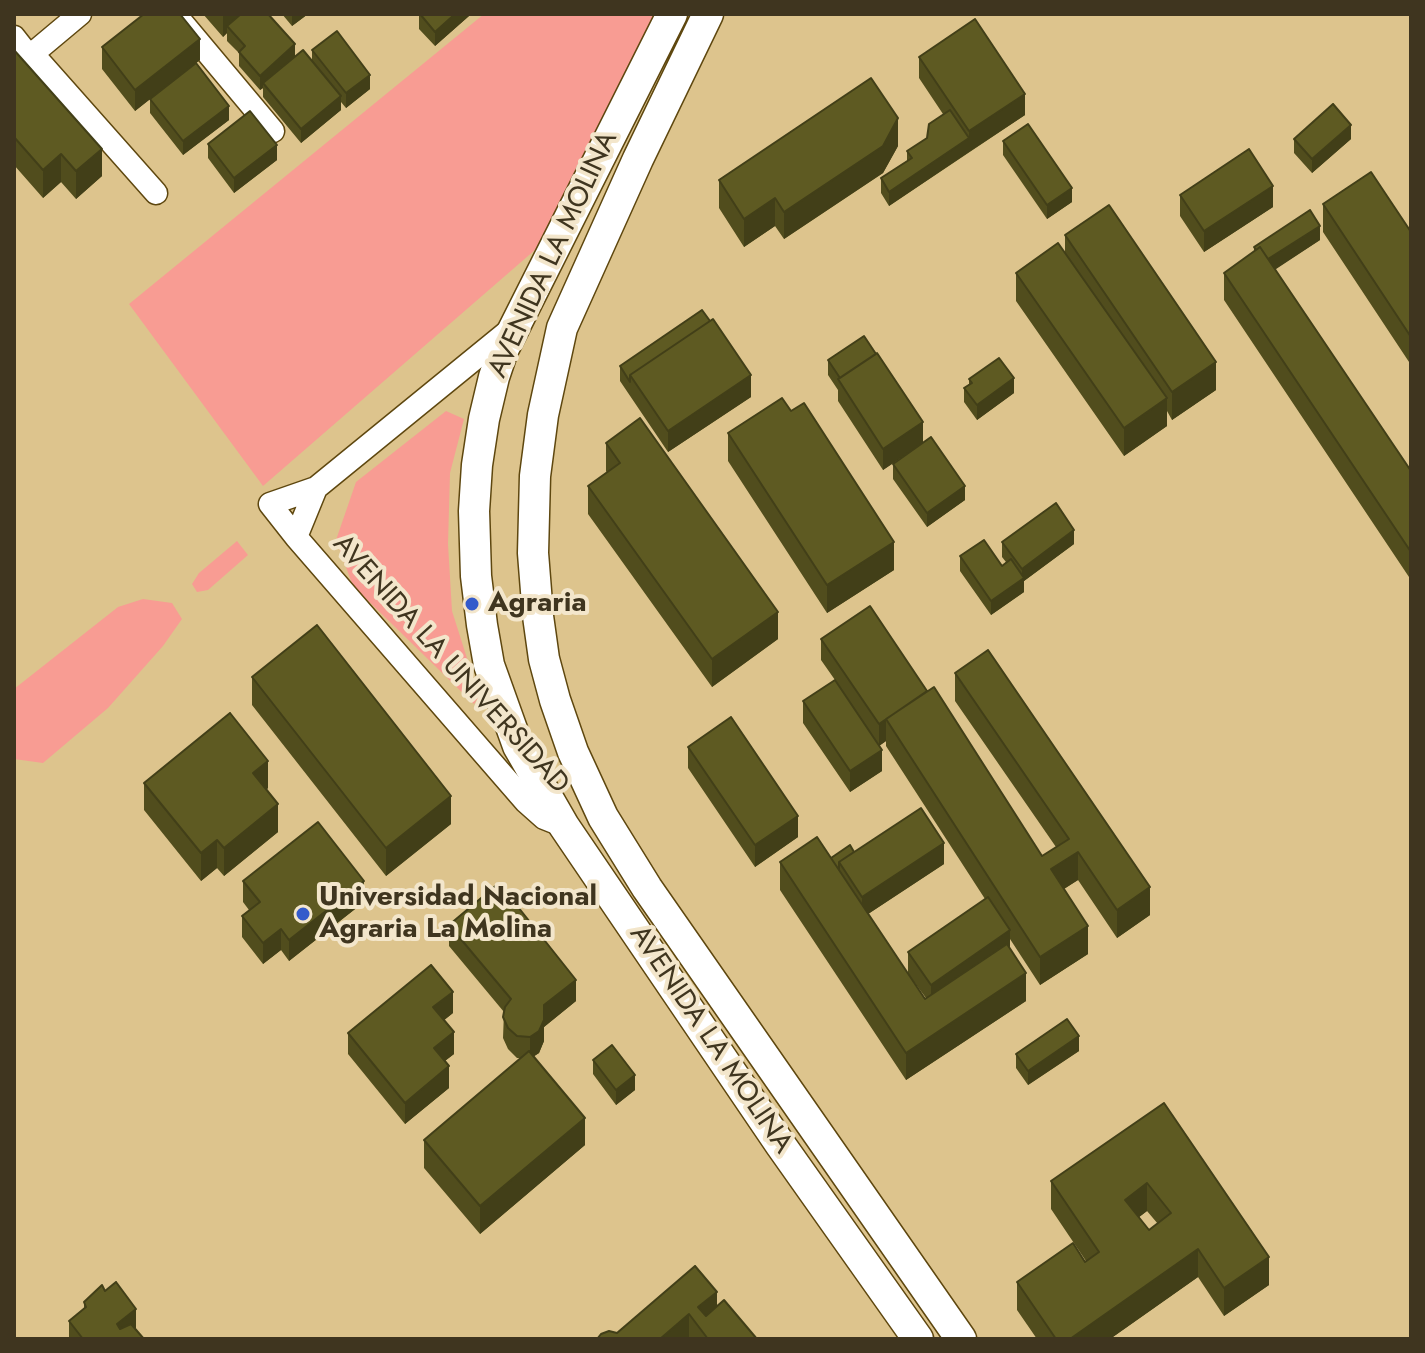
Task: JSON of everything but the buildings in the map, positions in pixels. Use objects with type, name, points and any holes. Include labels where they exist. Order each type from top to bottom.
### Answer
[{"type":"main road","name":"AVENIDA LA MOLINA","points":[[672,14],[515,325],[494,377],[477,465],[474,511],[476,576],[489,665],[518,746],[564,826],[780,1144],[918,1339]]},
{"type":"main road","name":"AVENIDA LA MOLINA","points":[[708,14],[562,328],[543,415],[535,476],[533,553],[544,659],[573,752],[603,817],[647,888],[961,1339]]},
{"type":"main road","points":[[515,325],[537,321],[562,328]]},
{"type":"main road","points":[[564,826],[584,826],[603,817]]},
{"type":"street","points":[[24,47],[37,50],[80,14]]},
{"type":"street","points":[[175,14],[273,131]]},
{"type":"street","points":[[24,47],[156,193]]},
{"type":"street","name":"AVENIDA LA UNIVERSIDAD","points":[[515,325],[316,488],[270,504],[526,802],[544,818],[564,826]]},
{"type":"street","name":"AVENIDA LA UNIVERSIDAD","points":[[296,537],[316,488]]},
{"type":"shaded area","points":[[484,14],[656,14],[543,243],[263,486],[129,304]]},
{"type":"shaded area","points":[[446,411],[464,419],[450,473],[448,544],[452,611],[479,696],[474,704],[353,586],[336,540],[356,482]]},
{"type":"shaded area","points":[[237,541],[248,555],[208,590],[197,592],[192,584],[199,573]]},
{"type":"shaded area","points":[[143,599],[172,603],[182,619],[163,646],[108,708],[43,763],[14,759],[14,689],[118,607]]},
{"type":"place","name":"Agraria","points":[[472,604]]},
{"type":"place","name":"Universidad Nacional Agraria La Molina","points":[[303,914]]}]
